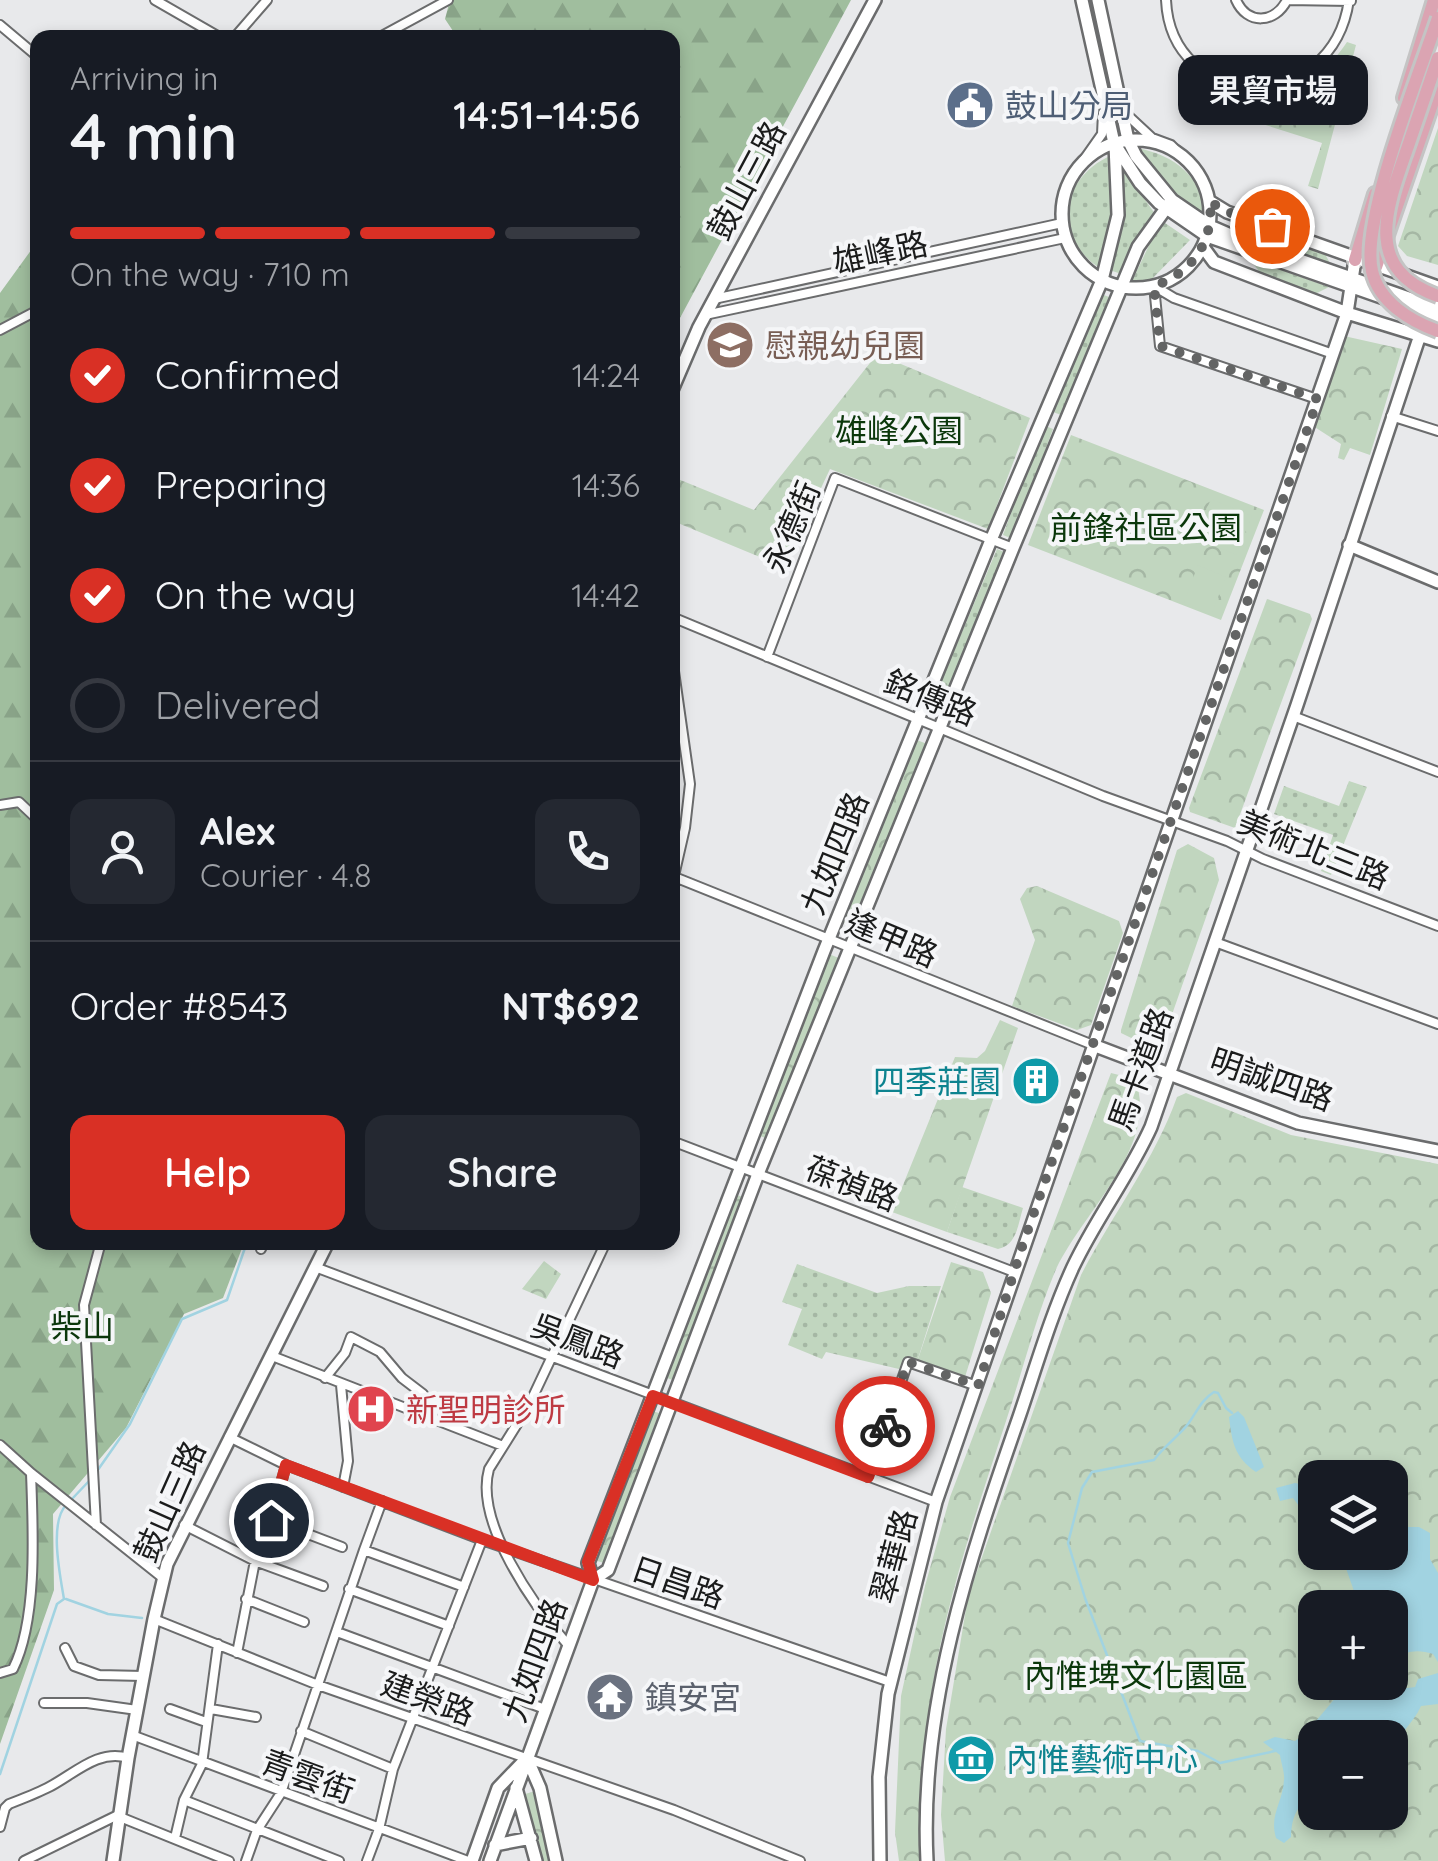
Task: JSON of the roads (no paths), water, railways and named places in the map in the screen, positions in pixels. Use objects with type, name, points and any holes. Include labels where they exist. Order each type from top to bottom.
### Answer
[{"type":"main road","points":[[1355,260],[1434,0]]},
{"type":"main road","points":[[1438,18],[1378,204],[1370,247],[1372,272],[1381,291],[1406,316],[1438,331]]},
{"type":"main road","points":[[1435,306],[1401,274],[1385,235],[1390,198],[1438,58]]},
{"type":"main road","points":[[1376,267],[1438,88]]},
{"type":"street","points":[[155,0],[208,30]]},
{"type":"street","points":[[241,30],[267,0]]},
{"type":"street","points":[[393,30],[448,0]]},
{"type":"street","name":"鼓山三路","points":[[680,372],[713,299],[875,0]]},
{"type":"street","points":[[1082,0],[1115,144],[1140,183],[1206,237],[1435,306]]},
{"type":"street","points":[[1098,0],[1128,140],[1168,204]]},
{"type":"street","points":[[1166,0],[1166,15],[1177,42],[1195,64],[1220,80],[1248,87],[1277,85],[1318,64],[1342,31],[1350,1],[1287,0],[1276,14],[1260,19],[1244,13],[1236,0]]},
{"type":"street","points":[[0,25],[30,49]]},
{"type":"street","points":[[1103,94],[1102,134],[1068,183],[1062,223],[1074,256],[1102,280],[1123,287],[1154,286],[1177,276],[1206,237]]},
{"type":"street","points":[[1124,111],[1152,138],[1171,144],[1197,172],[1210,201],[1222,210],[1438,287]]},
{"type":"street","points":[[1084,162],[1128,140],[1164,145],[1179,153]]},
{"type":"street","name":"九如四路","points":[[593,1580],[588,1562],[830,939],[991,540],[1102,280],[1118,215],[1115,144]]},
{"type":"street","points":[[1210,201],[1206,237],[1214,262],[1438,341]]},
{"type":"street","name":"九如四路","points":[[490,1861],[593,1580],[608,1570],[758,1174],[1012,548],[1138,247],[1168,204]]},
{"type":"street","name":"雄峰路","points":[[713,299],[1062,223]]},
{"type":"street","name":"雄峰路","points":[[705,315],[1065,238]]},
{"type":"street","name":"翠華路","points":[[880,1861],[880,1777],[890,1682],[936,1502],[1358,284],[1355,260]]},
{"type":"street","name":"翠華路","points":[[1358,284],[1376,267]]},
{"type":"street","points":[[1154,286],[1174,298],[1333,354]]},
{"type":"street","points":[[1154,286],[1160,346],[1318,399]]},
{"type":"street","name":"馬卡道路","points":[[928,1861],[927,1766],[967,1567],[1071,1272],[1134,1166],[1169,1073],[1293,716],[1391,416],[1435,306]]},
{"type":"street","points":[[0,330],[30,314]]},
{"type":"street","points":[[1391,416],[1438,431]]},
{"type":"street","name":"永德街","points":[[768,657],[835,478],[1012,548]]},
{"type":"street","points":[[1349,544],[1438,582]]},
{"type":"street","name":"銘傳路","points":[[680,621],[1171,820]]},
{"type":"street","points":[[680,713],[690,784],[680,848]]},
{"type":"street","points":[[1293,716],[1438,772]]},
{"type":"street","points":[[0,806],[19,802],[30,812]]},
{"type":"street","name":"美術北三路","points":[[1171,820],[1438,926]]},
{"type":"street","name":"逢甲路","points":[[680,879],[1093,1045]]},
{"type":"street","points":[[1215,942],[1438,1024]]},
{"type":"street","name":"明誠四路","points":[[1093,1045],[1298,1122],[1438,1151]]},
{"type":"street","name":"葆禎路","points":[[680,1144],[1014,1272]]},
{"type":"street","points":[[96,1525],[84,1305],[99,1250]]},
{"type":"street","name":"鼓山三路","points":[[113,1861],[132,1735],[163,1578],[184,1526],[324,1250]]},
{"type":"street","points":[[568,1646],[542,1615],[504,1548],[484,1486],[489,1469],[529,1406],[602,1250]]},
{"type":"street","name":"吳鳳路","points":[[315,1267],[936,1502]]},
{"type":"street","points":[[325,1378],[351,1337],[380,1352],[402,1378],[423,1394]]},
{"type":"street","points":[[272,1356],[503,1446]]},
{"type":"street","points":[[868,1477],[908,1362],[978,1386]]},
{"type":"street","points":[[341,1385],[348,1462],[344,1487]]},
{"type":"street","name":"日昌路","points":[[229,1437],[286,1465],[482,1540],[890,1682]]},
{"type":"street","points":[[0,1444],[163,1578]]},
{"type":"street","points":[[237,1653],[255,1561],[286,1465]]},
{"type":"street","points":[[0,1673],[13,1668],[23,1648],[33,1550],[31,1473]]},
{"type":"street","points":[[246,1861],[258,1830],[281,1793],[382,1501]]},
{"type":"street","points":[[271,1520],[342,1547]]},
{"type":"street","points":[[184,1526],[255,1561],[323,1586]]},
{"type":"street","points":[[367,1861],[393,1770],[482,1540]]},
{"type":"street","points":[[364,1550],[464,1587]]},
{"type":"street","points":[[349,1589],[448,1626]]},
{"type":"street","points":[[246,1599],[304,1622]]},
{"type":"street","name":"建榮路","points":[[154,1619],[318,1685],[708,1822],[800,1861]]},
{"type":"street","points":[[337,1632],[545,1709]]},
{"type":"street","points":[[175,1838],[184,1800],[202,1764],[218,1644]]},
{"type":"street","points":[[65,1648],[74,1666],[98,1676],[143,1676]]},
{"type":"street","points":[[44,1703],[87,1703],[137,1710]]},
{"type":"street","points":[[170,1708],[206,1722]]},
{"type":"street","points":[[211,1709],[256,1716]]},
{"type":"street","points":[[301,1732],[393,1770]]},
{"type":"street","name":"青雲街","points":[[132,1735],[470,1861]]},
{"type":"street","points":[[0,1827],[4,1808],[9,1804],[49,1787],[95,1760],[114,1755],[128,1758]]},
{"type":"street","name":"九如四路","points":[[470,1861],[498,1788],[527,1758]]},
{"type":"street","name":"九如四路","points":[[527,1758],[540,1788],[556,1861]]},
{"type":"street","points":[[516,1788],[536,1861]]},
{"type":"street","points":[[184,1800],[340,1861]]},
{"type":"street","points":[[24,1861],[120,1815],[229,1861]]},
{"type":"street","points":[[496,1845],[531,1838]]},
{"type":"water","points":[[1238,1411],[1264,1467],[1256,1472],[1243,1460],[1233,1441],[1229,1417]]},
{"type":"water","points":[[1298,1484],[1298,1505],[1293,1498],[1280,1501],[1276,1488]]},
{"type":"water","points":[[1408,1527],[1430,1533],[1430,1559],[1438,1573],[1438,1662],[1433,1654],[1408,1653],[1408,1590],[1354,1590],[1347,1570],[1408,1570]]},
{"type":"water","points":[[1438,1673],[1438,1704],[1421,1706],[1408,1726],[1408,1720],[1317,1720],[1334,1700],[1408,1700],[1408,1688],[1415,1687],[1418,1679]]},
{"type":"water","points":[[1275,1737],[1298,1739],[1298,1809],[1291,1837],[1284,1843],[1276,1838],[1274,1822],[1284,1774],[1280,1755],[1263,1742]]},
{"type":"waterway","points":[[95,1474],[130,1424],[182,1319],[227,1300],[244,1250]]},
{"type":"waterway","points":[[1232,1413],[1214,1392],[1154,1460],[1092,1472],[1082,1488],[1068,1543],[1140,1741],[1198,1751],[1220,1763],[1275,1751]]},
{"type":"waterway","points":[[71,1500],[90,1480]]},
{"type":"waterway","points":[[0,1774],[57,1604],[64,1599],[57,1536],[66,1505]]},
{"type":"waterway","points":[[66,1599],[108,1614],[142,1618]]},
{"type":"place","name":"鼓山分局","points":[[970,105]]},
{"type":"place","name":"果貿市場","points":[[1272,226]]},
{"type":"place","name":"慰親幼兒園","points":[[730,345]]},
{"type":"place","name":"四季莊園","points":[[1036,1081]]},
{"type":"place","name":"新聖明診所","points":[[371,1409]]},
{"type":"place","name":"鎮安宮","points":[[610,1697]]},
{"type":"place","name":"內惟藝術中心","points":[[971,1759]]},
{"type":"park label","name":"雄峰公園","points":[[899,430]]},
{"type":"park label","name":"前鋒社區公園","points":[[1146,527]]},
{"type":"park label","name":"柴山","points":[[82,1326]]},
{"type":"park label","name":"內惟埤文化園區","points":[[1136,1675]]}]
